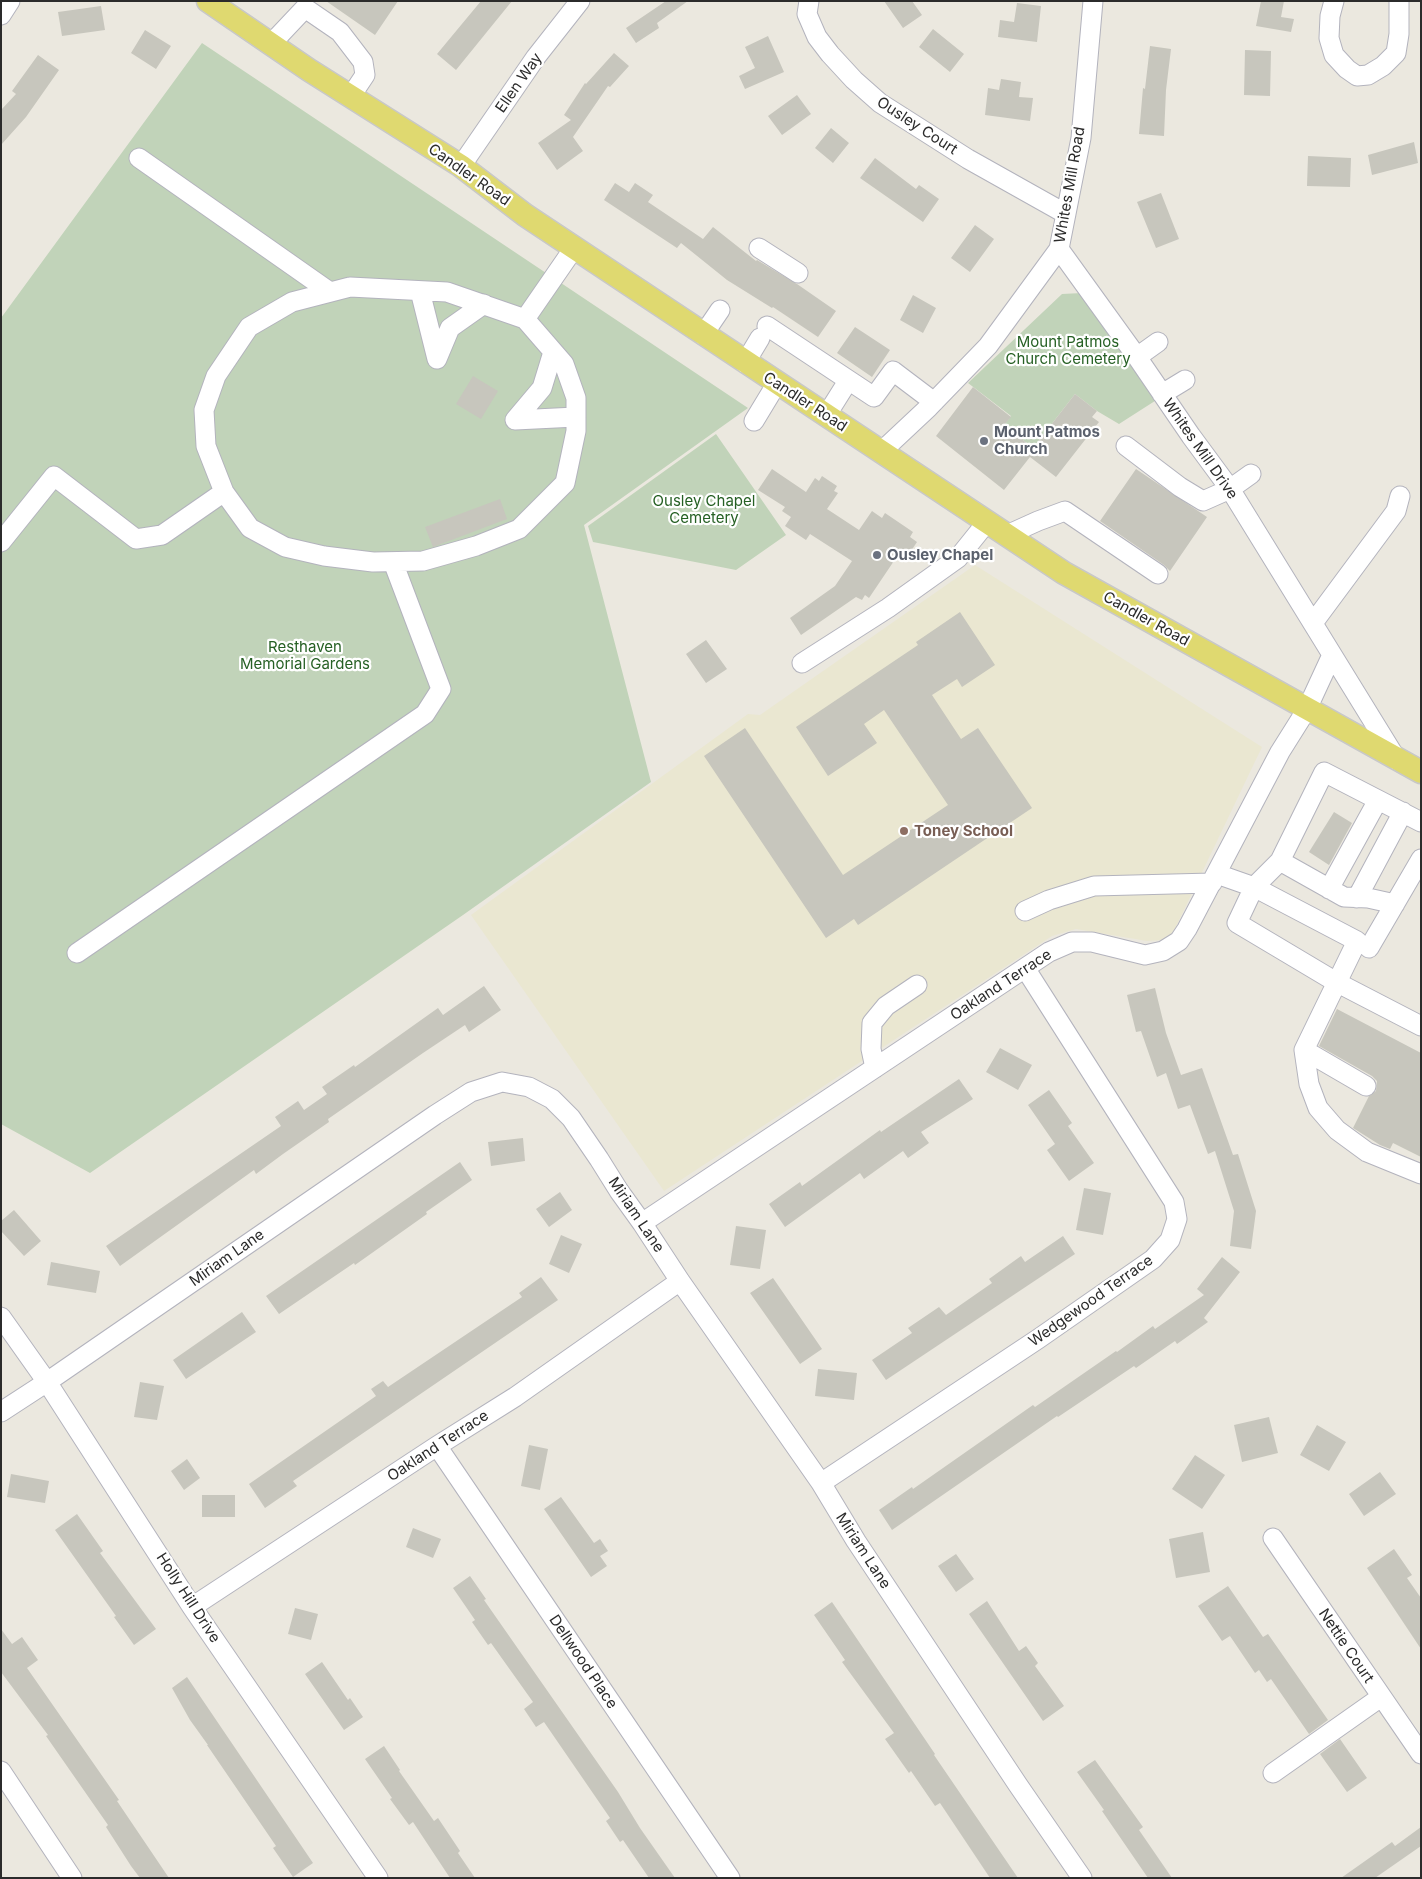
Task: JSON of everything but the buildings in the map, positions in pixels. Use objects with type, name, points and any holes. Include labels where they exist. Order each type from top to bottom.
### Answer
[{"type":"main road","name":"Candler Road","points":[[208,1],[460,166],[525,216],[1064,573],[1398,761],[1421,772]]},
{"type":"street","points":[[1,15],[10,1]]},
{"type":"street","name":"Ellen Way","points":[[460,166],[536,57],[580,1]]},
{"type":"street","name":"Ousley Court","points":[[809,1],[808,14],[817,37],[854,80],[880,103],[968,159],[1066,214]]},
{"type":"street","name":"Whites Mill Road","points":[[881,452],[934,402],[988,346],[1059,249],[1081,138],[1093,1]]},
{"type":"street","points":[[1334,1],[1330,16],[1329,38],[1334,56],[1357,76],[1368,75],[1383,66],[1396,53],[1399,34],[1399,1]]},
{"type":"street","points":[[271,44],[305,8],[340,32],[363,62],[365,75],[351,96]]},
{"type":"street","points":[[139,158],[330,292]]},
{"type":"street","points":[[526,319],[574,248]]},
{"type":"street","points":[[760,248],[798,273]]},
{"type":"street","name":"Whites Mill Drive","points":[[1059,249],[1162,394],[1173,422],[1230,489],[1398,761]]},
{"type":"street","points":[[350,287],[420,291],[448,292],[526,319],[564,364],[576,398],[576,431],[565,482],[519,529],[476,546],[423,561],[373,562],[324,556],[285,547],[250,528],[224,492],[206,446],[204,410],[216,376],[249,327],[292,302],[350,287]]},
{"type":"street","points":[[420,291],[436,359],[450,328],[484,304]]},
{"type":"street","points":[[704,335],[720,310]]},
{"type":"street","points":[[745,362],[763,332],[848,380],[874,397],[893,372],[934,402]]},
{"type":"street","points":[[1137,357],[1158,342]]},
{"type":"street","points":[[553,352],[542,388],[515,420],[576,417]]},
{"type":"street","points":[[826,416],[848,380]]},
{"type":"street","points":[[1162,394],[1185,380]]},
{"type":"street","points":[[754,421],[777,383]]},
{"type":"street","points":[[1126,446],[1203,502],[1230,489],[1251,474]]},
{"type":"street","points":[[1,542],[54,476],[136,539],[162,535],[224,492]]},
{"type":"street","points":[[1313,623],[1398,503]]},
{"type":"street","points":[[1007,535],[1065,511],[1158,574]]},
{"type":"street","points":[[802,663],[888,608],[958,558],[987,522]]},
{"type":"street","points":[[77,953],[425,714],[441,689],[393,562]]},
{"type":"street","points":[[1307,709],[1332,655]]},
{"type":"street","name":"Oakland Terrace","points":[[642,1223],[1049,952],[1072,942],[1092,942],[1145,955],[1164,951],[1179,941],[1280,752],[1307,709]]},
{"type":"street","points":[[1421,822],[1324,772],[1280,861],[1254,887],[1237,924],[1336,982],[1421,1026]]},
{"type":"street","points":[[1330,889],[1378,800]]},
{"type":"street","points":[[1357,898],[1403,812]]},
{"type":"street","points":[[1369,948],[1421,859]]},
{"type":"street","points":[[1280,861],[1344,897],[1395,904]]},
{"type":"street","points":[[1025,911],[1049,900],[1094,886],[1214,878],[1254,887],[1357,942],[1304,1050],[1309,1084],[1318,1108],[1337,1130],[1367,1152],[1421,1174]]},
{"type":"street","name":"Wedgewood Terrace","points":[[820,1483],[1038,1339],[1153,1259],[1170,1240],[1177,1219],[1174,1202],[1025,968]]},
{"type":"street","points":[[874,1068],[871,1048],[872,1023],[886,1006],[917,985]]},
{"type":"street","points":[[1304,1050],[1366,1086]]},
{"type":"street","name":"Miriam Lane","points":[[1,1412],[434,1115],[471,1092],[502,1082],[529,1087],[552,1099],[582,1134],[618,1191],[642,1223],[820,1483],[856,1541],[1018,1786],[1082,1878]]},
{"type":"street","name":"Oakland Terrace","points":[[192,1607],[515,1397],[680,1281]]},
{"type":"street","name":"Holly Hill Drive","points":[[1,1317],[47,1382],[192,1607],[378,1878]]},
{"type":"street","name":"Dellwood Place","points":[[437,1446],[730,1878]]},
{"type":"street","name":"Nettie Court","points":[[1273,1538],[1421,1754]]},
{"type":"street","points":[[1273,1773],[1381,1697]]},
{"type":"street","points":[[1,1771],[72,1878]]},
{"type":"shaded area","name":"Toney School","points":[[975,565],[1262,747],[1172,935],[1162,940],[1147,941],[1076,929],[1052,936],[664,1191],[471,915],[748,714],[760,715]]},
{"type":"green space","name":"Resthaven Memorial Gardens","points":[[202,43],[748,408],[584,525],[651,782],[463,915],[90,1173],[1,1124],[1,318]]},
{"type":"green space","name":"Mount Patmos Church Cemetery","points":[[1082,293],[1158,399],[1119,424],[1097,411],[1075,394],[1033,448],[1004,425],[1011,416],[968,383],[1062,294]]},
{"type":"green space","name":"Ousley Chapel Cemetery","points":[[716,434],[786,535],[736,570],[593,542],[588,526]]},
{"type":"place","name":"Mount Patmos Church","points":[[984,441]]},
{"type":"place","name":"Ousley Chapel","points":[[877,555]]},
{"type":"place","name":"Toney School","points":[[904,831]]}]
